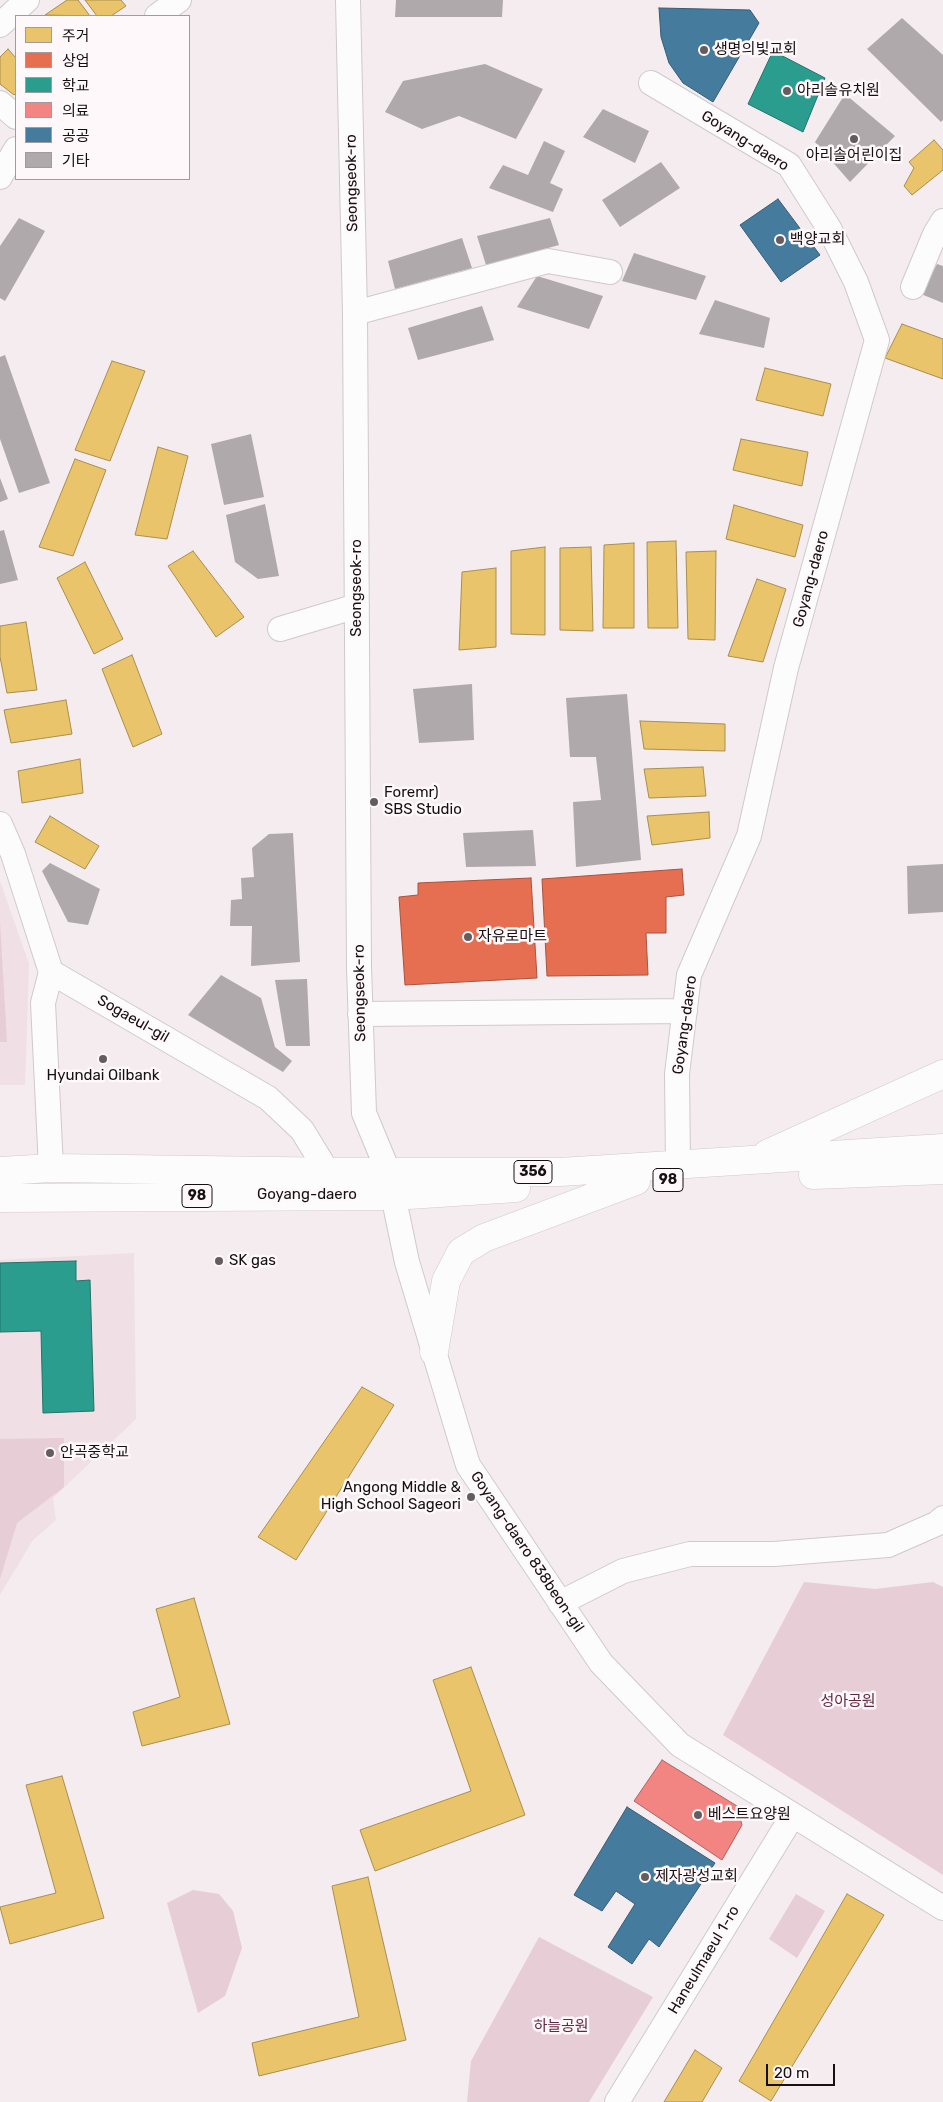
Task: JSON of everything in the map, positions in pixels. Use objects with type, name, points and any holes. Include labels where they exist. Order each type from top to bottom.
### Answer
[{"type":"main road","points":[[751,1161],[943,1074]]},
{"type":"main road","name":"Goyang-daero","points":[[0,1171],[51,1168],[327,1172],[390,1184],[943,1148]]},
{"type":"main road","name":"Goyang-daero","points":[[0,1198],[390,1184],[636,1181],[943,1170]]},
{"type":"main road","points":[[434,1352],[446,1281],[461,1252],[484,1238],[636,1181]]},
{"type":"street","points":[[0,25],[27,0]]},
{"type":"street","points":[[159,15],[179,0]]},
{"type":"street","name":"Seongseok-ro","points":[[348,0],[354,313],[360,1014],[364,1113],[390,1184]]},
{"type":"street","name":"Goyang-daero","points":[[650,83],[788,165],[830,230],[856,282],[877,340],[786,668],[749,836],[689,975],[677,1074],[678,1165]]},
{"type":"street","points":[[0,103],[15,115]]},
{"type":"street","points":[[0,177],[15,151]]},
{"type":"street","points":[[913,287],[940,231]]},
{"type":"street","points":[[354,313],[548,261],[610,272]]},
{"type":"street","points":[[280,629],[357,606]]},
{"type":"street","points":[[0,824],[13,854],[51,972],[43,1003],[51,1168]]},
{"type":"street","name":"Sogaeul-gil","points":[[51,972],[268,1098],[302,1130],[327,1172]]},
{"type":"street","points":[[360,1014],[685,1011]]},
{"type":"street","name":"Goyang-daero 838beon-gil","points":[[390,1184],[407,1262],[468,1465],[601,1663],[680,1745],[793,1815]]},
{"type":"street","points":[[560,1603],[623,1571],[690,1554],[774,1554],[888,1545],[936,1524],[943,1518]]},
{"type":"street","points":[[793,1815],[943,1908]]},
{"type":"street","name":"Haneulmaeul 1-ro","points":[[617,2102],[793,1815]]},
{"type":"shaded area","points":[[0,881],[29,964],[25,1085],[0,1085]]},
{"type":"shaded area","name":"안곡중학교","points":[[134,1253],[136,1419],[53,1498],[56,1520],[33,1540],[0,1595],[0,1260]]},
{"type":"green space","points":[[0,922],[7,1042],[0,1042]]},
{"type":"green space","points":[[64,1438],[64,1487],[17,1523],[0,1579],[0,1439]]},
{"type":"green space","name":"성아공원","points":[[804,1582],[875,1589],[933,1582],[943,1587],[943,1875],[723,1735]]},
{"type":"green space","points":[[193,1890],[219,1894],[233,1911],[242,1948],[225,1996],[198,2013],[167,1903]]},
{"type":"green space","points":[[796,1894],[825,1911],[797,1958],[769,1939]]},
{"type":"green space","name":"하늘공원","points":[[539,1937],[653,1997],[589,2102],[467,2102],[471,2061]]},
{"type":"building: 주거","points":[[67,0],[78,0],[89,15],[45,15]]},
{"type":"building: 주거","points":[[85,0],[121,0],[126,6],[112,15],[96,15]]},
{"type":"building: 주거","points":[[8,49],[15,57],[14,95],[0,84],[0,57]]},
{"type":"building: 주거","points":[[934,140],[943,150],[943,170],[912,195],[904,186],[914,168],[909,162]]},
{"type":"building: 주거","points":[[902,324],[943,339],[943,379],[885,358]]},
{"type":"building: 주거","points":[[112,361],[145,371],[110,461],[75,450]]},
{"type":"building: 주거","points":[[765,368],[831,384],[823,416],[756,400]]},
{"type":"building: 주거","points":[[741,439],[808,452],[802,486],[733,470]]},
{"type":"building: 주거","points":[[158,447],[188,456],[167,539],[135,535]]},
{"type":"building: 주거","points":[[75,459],[106,470],[73,556],[39,547]]},
{"type":"building: 주거","points":[[734,505],[803,525],[795,557],[726,539]]},
{"type":"building: 주거","points":[[676,541],[678,628],[648,628],[647,542]]},
{"type":"building: 주거","points":[[634,543],[634,628],[603,628],[604,545]]},
{"type":"building: 주거","points":[[545,547],[545,635],[511,634],[511,551]]},
{"type":"building: 주거","points":[[591,547],[593,631],[560,630],[560,548]]},
{"type":"building: 주거","points":[[193,551],[244,617],[216,637],[168,566]]},
{"type":"building: 주거","points":[[716,551],[715,640],[688,639],[686,552]]},
{"type":"building: 주거","points":[[85,562],[123,639],[94,654],[57,578]]},
{"type":"building: 주거","points":[[496,568],[496,647],[459,650],[462,572]]},
{"type":"building: 주거","points":[[757,579],[786,589],[763,662],[728,656]]},
{"type":"building: 주거","points":[[26,622],[37,690],[7,693],[0,657],[0,626]]},
{"type":"building: 주거","points":[[132,655],[162,734],[133,747],[102,669]]},
{"type":"building: 주거","points":[[66,700],[72,734],[11,743],[4,710]]},
{"type":"building: 주거","points":[[640,721],[725,724],[725,751],[644,749]]},
{"type":"building: 주거","points":[[80,759],[83,793],[22,803],[18,771]]},
{"type":"building: 주거","points":[[703,767],[706,796],[649,798],[644,769]]},
{"type":"building: 주거","points":[[709,812],[710,838],[652,845],[647,816]]},
{"type":"building: 주거","points":[[50,816],[99,846],[85,869],[35,842]]},
{"type":"building: 주거","points":[[362,1387],[394,1405],[296,1560],[258,1537]]},
{"type":"building: 주거","points":[[194,1598],[230,1724],[142,1746],[133,1712],[180,1697],[156,1609]]},
{"type":"building: 주거","points":[[471,1667],[525,1815],[375,1871],[360,1830],[471,1791],[433,1680]]},
{"type":"building: 주거","points":[[62,1776],[104,1918],[10,1944],[0,1907],[56,1893],[26,1785]]},
{"type":"building: 주거","points":[[368,1877],[406,2040],[259,2076],[252,2043],[359,2017],[332,1886]]},
{"type":"building: 주거","points":[[847,1894],[884,1915],[771,2101],[739,2081]]},
{"type":"building: 주거","points":[[695,2050],[722,2068],[702,2102],[664,2102]]},
{"type":"building: 상업","name":"자유로마트","points":[[682,869],[684,895],[666,897],[666,933],[646,933],[648,975],[547,976],[542,879]]},
{"type":"building: 상업","name":"자유로마트","points":[[531,878],[537,978],[405,985],[399,897],[418,895],[418,883]]},
{"type":"building: 학교","name":"아리솔유치원","points":[[773,51],[825,78],[803,132],[748,104]]},
{"type":"building: 학교","points":[[76,1261],[76,1281],[90,1280],[94,1411],[43,1413],[41,1331],[0,1332],[0,1263]]},
{"type":"building: 의료","name":"베스트요양원","points":[[662,1760],[737,1806],[742,1825],[722,1860],[634,1801]]},
{"type":"building: 공공","name":"생명의빛교회","points":[[659,8],[750,10],[759,23],[713,102],[683,83],[669,63],[661,37]]},
{"type":"building: 공공","name":"백양교회","points":[[778,199],[820,255],[781,282],[740,225]]},
{"type":"building: 공공","name":"제자광성교회","points":[[627,1807],[715,1863],[659,1947],[649,1939],[632,1964],[608,1947],[635,1904],[616,1891],[602,1911],[574,1895]]},
{"type":"building: 기타","points":[[396,0],[503,0],[502,17],[395,17]]},
{"type":"building: 기타","points":[[902,18],[943,55],[943,120],[941,122],[867,49]]},
{"type":"building: 기타","points":[[485,64],[543,89],[516,139],[459,116],[422,129],[385,112],[403,81]]},
{"type":"building: 기타","name":"아리솔어린이집","points":[[845,94],[895,136],[850,182],[815,142]]},
{"type":"building: 기타","points":[[603,109],[649,131],[635,163],[583,137]]},
{"type":"building: 기타","points":[[544,141],[565,151],[550,183],[563,189],[553,212],[489,188],[503,165],[528,175]]},
{"type":"building: 기타","points":[[661,162],[680,188],[620,227],[602,200]]},
{"type":"building: 기타","points":[[19,218],[45,231],[5,301],[0,298],[0,246]]},
{"type":"building: 기타","points":[[550,218],[559,245],[486,265],[477,236]]},
{"type":"building: 기타","points":[[462,238],[472,268],[395,289],[388,261]]},
{"type":"building: 기타","points":[[634,253],[706,276],[696,300],[622,281]]},
{"type":"building: 기타","points":[[937,264],[943,266],[943,303],[921,294]]},
{"type":"building: 기타","points":[[537,276],[603,296],[589,329],[517,307]]},
{"type":"building: 기타","points":[[715,300],[770,318],[764,348],[699,334]]},
{"type":"building: 기타","points":[[482,306],[494,340],[418,360],[408,328]]},
{"type":"building: 기타","points":[[5,355],[50,483],[19,493],[0,439],[0,357]]},
{"type":"building: 기타","points":[[251,434],[264,497],[224,505],[211,444]]},
{"type":"building: 기타","points":[[0,478],[8,499],[0,502]]},
{"type":"building: 기타","points":[[265,504],[279,576],[258,579],[235,562],[226,515]]},
{"type":"building: 기타","points":[[4,530],[18,580],[0,584],[0,531]]},
{"type":"building: 기타","points":[[472,684],[474,740],[419,743],[413,689]]},
{"type":"building: 기타","points":[[627,694],[641,860],[576,867],[573,802],[601,800],[596,757],[570,757],[566,698]]},
{"type":"building: 기타","points":[[533,830],[536,866],[466,867],[463,833]]},
{"type":"building: 기타","points":[[293,833],[300,962],[251,966],[252,926],[230,926],[231,900],[242,899],[241,878],[254,877],[252,848],[269,834]]},
{"type":"building: 기타","points":[[50,863],[100,889],[88,925],[68,922],[42,871]]},
{"type":"building: 기타","points":[[943,864],[943,912],[908,914],[907,866]]},
{"type":"building: 기타","points":[[221,975],[261,998],[275,1047],[292,1061],[283,1072],[188,1015]]},
{"type":"building: 기타","points":[[307,979],[310,1046],[286,1046],[275,980]]},
{"type":"place","name":"생명의빛교회","points":[[704,50]]},
{"type":"place","name":"아리솔유치원","points":[[787,91]]},
{"type":"place","name":"아리솔어린이집","points":[[854,139]]},
{"type":"place","name":"백양교회","points":[[780,240]]},
{"type":"place","name":"Foremr) SBS Studio","points":[[374,802]]},
{"type":"place","name":"자유로마트","points":[[468,937]]},
{"type":"place","name":"Hyundai Oilbank","points":[[103,1059]]},
{"type":"place","name":"SK gas","points":[[219,1261]]},
{"type":"place","name":"안곡중학교","points":[[50,1453]]},
{"type":"place","name":"Angong Middle & High School Sageori","points":[[471,1497]]},
{"type":"place","name":"베스트요양원","points":[[698,1815]]},
{"type":"place","name":"제자광성교회","points":[[645,1877]]}]
